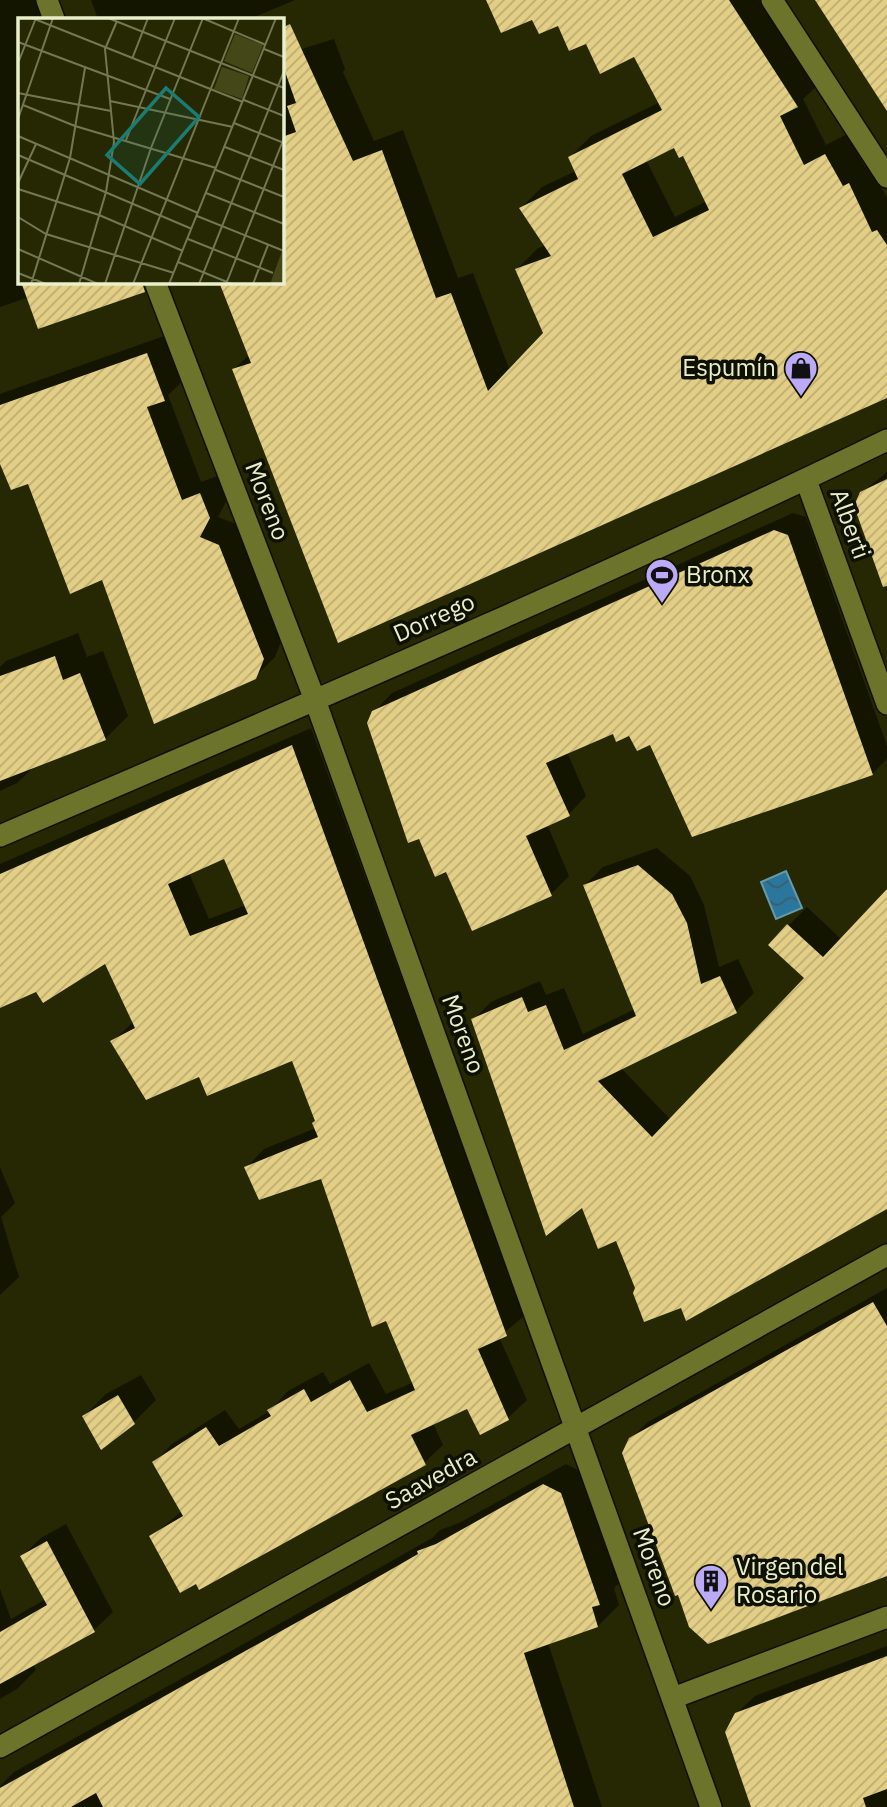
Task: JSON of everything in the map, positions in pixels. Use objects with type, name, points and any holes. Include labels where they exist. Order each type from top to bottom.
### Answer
[{"type":"street","points":[[47,0],[54,18]]},
{"type":"street","points":[[772,0],[887,177]]},
{"type":"street","name":"Moreno","points":[[156,284],[316,700],[711,1807]]},
{"type":"street","name":"Dorrego","points":[[0,836],[316,700],[806,480],[887,440]]},
{"type":"street","name":"Alberti","points":[[806,480],[887,704]]},
{"type":"street","name":"Saavedra","points":[[0,1747],[887,1255]]},
{"type":"street","points":[[673,1698],[887,1617]]},
{"type":"water","points":[[786,871],[802,908],[776,919],[761,882]]},
{"type":"building","points":[[486,0],[729,0],[798,107],[780,116],[804,165],[825,154],[843,186],[849,183],[872,232],[877,230],[887,245],[887,398],[338,643],[232,369],[251,363],[220,284],[284,284],[284,136],[296,132],[287,106],[296,103],[284,69],[284,27],[290,24],[353,161],[382,150],[436,298],[451,293],[488,391],[543,333],[515,269],[551,256],[519,208],[578,179],[568,157],[662,110],[634,57],[600,74],[586,44],[569,51],[558,26],[539,34],[532,20],[501,33]],"holes":[[[674,148],[679,158],[683,156],[709,210],[653,237],[622,174]]]},
{"type":"building","points":[[815,0],[887,0],[887,111]]},
{"type":"building","points":[[22,284],[143,284],[145,292],[38,329]]},
{"type":"building","points":[[147,353],[165,401],[147,407],[182,500],[200,493],[210,518],[200,537],[219,545],[264,659],[256,679],[154,724],[102,580],[70,594],[28,484],[11,490],[0,464],[0,405]]},
{"type":"building","points":[[887,479],[887,586],[883,587],[854,506],[860,492]]},
{"type":"building","points":[[774,530],[788,535],[873,775],[692,837],[650,745],[637,751],[629,736],[616,742],[613,734],[546,763],[570,816],[526,836],[552,896],[472,931],[446,872],[435,877],[419,839],[408,843],[367,723],[372,711]]},
{"type":"building","points":[[55,656],[63,680],[80,673],[106,740],[0,781],[0,676]]},
{"type":"building","points":[[292,745],[507,1336],[478,1349],[509,1420],[480,1435],[467,1409],[411,1435],[426,1465],[199,1590],[196,1584],[180,1593],[149,1536],[183,1516],[152,1462],[206,1427],[219,1446],[271,1416],[267,1410],[304,1389],[311,1402],[350,1380],[367,1412],[415,1390],[386,1321],[372,1327],[321,1179],[259,1200],[244,1167],[318,1137],[312,1123],[315,1121],[292,1061],[207,1096],[199,1077],[146,1100],[110,1041],[135,1028],[105,964],[43,1003],[36,992],[0,1008],[0,874]],"holes":[[[224,859],[248,914],[190,936],[168,884]]]},
{"type":"building","points":[[638,865],[672,894],[687,923],[701,984],[720,976],[737,1013],[598,1081],[652,1137],[804,978],[768,945],[787,924],[823,957],[887,889],[887,1209],[686,1321],[681,1308],[644,1322],[633,1293],[635,1288],[616,1241],[598,1249],[582,1208],[546,1236],[471,1019],[522,997],[528,1012],[546,1005],[564,1050],[636,1016],[583,885]]},
{"type":"building","points":[[873,1302],[887,1326],[887,1576],[708,1644],[689,1627],[678,1595],[675,1596],[622,1453],[629,1438]]},
{"type":"building","points":[[118,1395],[135,1424],[101,1450],[82,1416]]},
{"type":"building","points":[[543,1484],[561,1493],[600,1605],[592,1607],[598,1627],[524,1653],[574,1807],[103,1807],[96,1793],[71,1807],[0,1807],[0,1788],[385,1573],[418,1554],[417,1551],[436,1544]]},
{"type":"building","points":[[47,1541],[95,1632],[0,1684],[0,1632],[47,1605],[20,1556]]},
{"type":"building","points":[[887,1656],[887,1789],[863,1798],[866,1807],[751,1807],[725,1732],[735,1713]]},
{"type":"place","name":"Espumín","points":[[801,398]]},
{"type":"place","name":"Bronx","points":[[662,605]]},
{"type":"place","name":"Virgen del Rosario","points":[[711,1611]]}]
